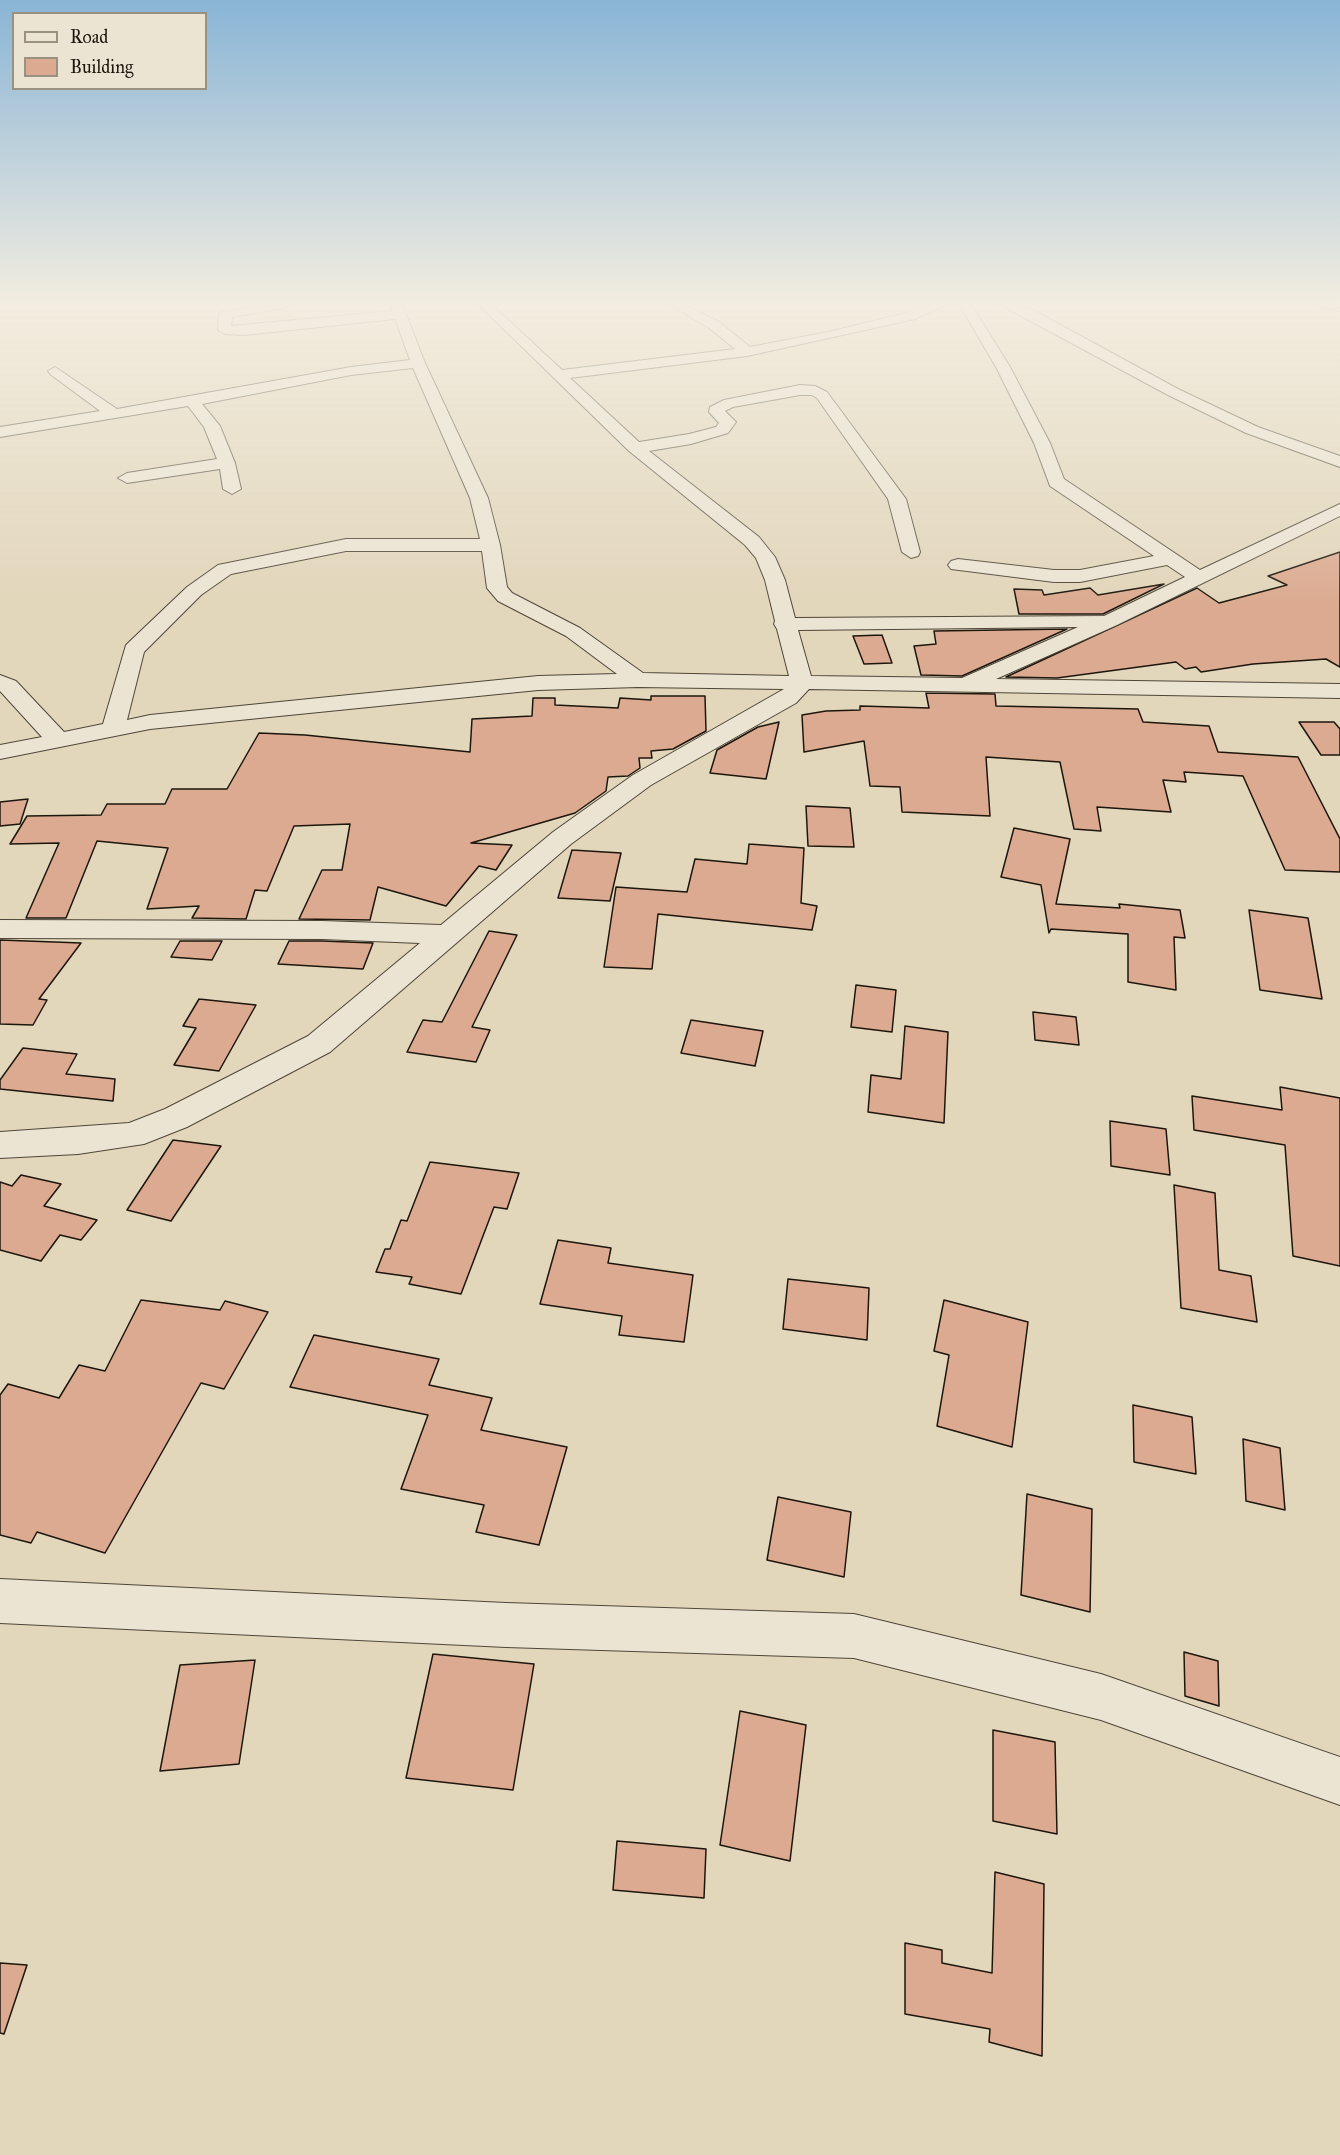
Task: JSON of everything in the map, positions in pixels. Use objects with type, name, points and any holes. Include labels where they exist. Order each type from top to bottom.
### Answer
[{"type":"street","points":[[101,405],[114,414]]},
{"type":"street","points":[[0,432],[171,405]]},
{"type":"street","points":[[195,405],[212,426],[227,463],[232,489]]},
{"type":"street","points":[[437,405],[479,498],[491,545],[497,588],[505,597],[573,632],[610,657],[638,680]]},
{"type":"street","points":[[589,405],[634,448],[752,541],[765,557],[775,580],[784,624],[802,684]]},
{"type":"street","points":[[634,448],[691,439],[722,430],[728,422],[717,412],[718,407],[725,405]]},
{"type":"street","points":[[829,405],[897,499],[911,552]]},
{"type":"street","points":[[1021,405],[1042,443],[1056,482],[1199,578]]},
{"type":"street","points":[[1199,405],[1252,430],[1340,462]]},
{"type":"street","points":[[127,478],[227,463]]},
{"type":"street","points":[[961,686],[1110,621],[1340,509]]},
{"type":"street","points":[[113,729],[134,650],[216,573],[236,565],[346,545],[491,545]]},
{"type":"street","points":[[958,565],[1054,576],[1080,576],[1169,559]]},
{"type":"street","points":[[784,624],[1110,621]]},
{"type":"street","points":[[0,752],[150,722],[482,688],[638,680],[1340,691]]},
{"type":"street","points":[[0,682],[8,687],[58,740]]},
{"type":"street","points":[[0,1145],[78,1141],[132,1135],[176,1118],[319,1044],[562,838],[642,780],[788,698],[802,684]]},
{"type":"street","points":[[0,929],[322,930],[447,935]]},
{"type":"street","points":[[0,1601],[506,1626],[854,1636],[1101,1697],[1340,1781]]},
{"type":"building","points":[[1340,552],[1340,667],[1326,659],[1253,664],[1201,672],[1196,667],[1185,669],[1176,662],[1057,678],[1006,677],[1197,588],[1219,603],[1287,585],[1268,576]]},
{"type":"building","points":[[1164,584],[1103,614],[1019,614],[1014,589],[1042,590],[1044,595],[1090,588],[1098,595]]},
{"type":"building","points":[[1067,629],[962,676],[921,675],[914,646],[936,644],[934,631]]},
{"type":"building","points":[[882,635],[892,663],[864,664],[853,636]]},
{"type":"building","points":[[926,693],[995,694],[996,706],[1138,709],[1143,722],[1209,726],[1218,752],[1298,757],[1340,839],[1340,872],[1285,870],[1243,776],[1184,772],[1186,782],[1163,780],[1171,812],[1097,807],[1101,831],[1074,829],[1060,762],[986,757],[990,816],[902,812],[900,787],[870,786],[864,741],[804,752],[802,715],[826,711],[860,710],[860,706],[929,708]]},
{"type":"building","points":[[651,696],[705,696],[706,731],[673,749],[651,751],[652,758],[639,758],[640,768],[628,776],[608,777],[606,791],[575,813],[471,843],[512,845],[496,870],[479,866],[446,906],[378,887],[370,920],[299,919],[322,870],[342,870],[350,824],[294,826],[267,891],[255,890],[246,919],[192,918],[199,906],[147,909],[168,848],[97,841],[66,918],[26,918],[59,843],[10,844],[27,816],[101,815],[107,804],[165,804],[172,789],[227,789],[259,733],[305,735],[470,752],[472,719],[532,716],[533,698],[555,698],[555,705],[618,708],[620,698],[651,700]]},
{"type":"building","points":[[779,722],[766,779],[710,773],[717,750],[758,727]]},
{"type":"building","points":[[1299,722],[1334,722],[1340,729],[1340,755],[1321,755]]},
{"type":"building","points":[[28,799],[20,824],[0,826],[0,802]]},
{"type":"building","points":[[806,806],[850,808],[854,847],[808,846]]},
{"type":"building","points":[[1014,828],[1070,839],[1056,904],[1120,908],[1119,904],[1180,910],[1185,938],[1174,937],[1176,990],[1128,982],[1128,934],[1051,929],[1049,933],[1041,885],[1001,877]]},
{"type":"building","points":[[749,844],[804,848],[801,903],[817,906],[812,930],[658,914],[652,969],[604,967],[616,887],[687,892],[695,859],[747,864]]},
{"type":"building","points":[[572,850],[621,853],[610,901],[558,898]]},
{"type":"building","points":[[1249,910],[1308,918],[1322,999],[1260,990]]},
{"type":"building","points":[[489,931],[517,935],[472,1027],[490,1030],[476,1062],[407,1052],[423,1020],[442,1022]]},
{"type":"building","points":[[0,940],[81,943],[39,999],[47,1000],[33,1025],[0,1024]]},
{"type":"building","points":[[180,941],[222,941],[212,960],[171,957]]},
{"type":"building","points":[[289,941],[373,943],[363,969],[278,964]]},
{"type":"building","points":[[856,985],[896,990],[892,1032],[851,1027]]},
{"type":"building","points":[[199,999],[256,1005],[219,1071],[174,1065],[196,1028],[183,1026]]},
{"type":"building","points":[[1033,1012],[1076,1017],[1079,1045],[1035,1040]]},
{"type":"building","points":[[691,1020],[763,1031],[755,1066],[681,1053]]},
{"type":"building","points":[[905,1026],[948,1032],[944,1123],[868,1112],[871,1075],[901,1079]]},
{"type":"building","points":[[23,1048],[77,1054],[66,1074],[115,1079],[113,1101],[0,1089],[0,1080]]},
{"type":"building","points":[[1280,1087],[1340,1098],[1340,1266],[1293,1256],[1285,1145],[1194,1130],[1192,1096],[1282,1110]]},
{"type":"building","points":[[1110,1121],[1166,1129],[1170,1175],[1111,1166]]},
{"type":"building","points":[[173,1140],[221,1146],[171,1221],[127,1210]]},
{"type":"building","points":[[430,1162],[519,1173],[507,1209],[494,1207],[461,1294],[409,1284],[412,1277],[376,1272],[385,1249],[390,1249],[401,1220],[407,1221]]},
{"type":"building","points":[[21,1175],[61,1184],[44,1206],[97,1220],[81,1240],[60,1235],[41,1261],[0,1250],[0,1182],[12,1186]]},
{"type":"building","points":[[1174,1185],[1215,1193],[1219,1270],[1251,1276],[1257,1322],[1181,1308]]},
{"type":"building","points":[[558,1240],[611,1248],[608,1263],[693,1275],[684,1342],[619,1335],[622,1316],[540,1304]]},
{"type":"building","points":[[788,1279],[869,1288],[867,1340],[783,1329]]},
{"type":"building","points":[[141,1300],[220,1310],[225,1301],[268,1312],[224,1389],[201,1383],[105,1553],[37,1532],[31,1543],[0,1535],[0,1395],[8,1384],[59,1398],[79,1365],[105,1371]]},
{"type":"building","points":[[944,1300],[1028,1322],[1012,1447],[937,1426],[949,1355],[934,1351]]},
{"type":"building","points":[[314,1335],[439,1359],[429,1385],[492,1398],[481,1430],[567,1447],[539,1545],[476,1532],[484,1505],[401,1489],[428,1415],[290,1387]]},
{"type":"building","points":[[1133,1405],[1192,1417],[1196,1474],[1134,1462]]},
{"type":"building","points":[[1243,1439],[1280,1448],[1285,1510],[1246,1501]]},
{"type":"building","points":[[1027,1494],[1092,1509],[1090,1612],[1021,1595]]},
{"type":"building","points":[[778,1497],[851,1512],[844,1577],[767,1560]]},
{"type":"building","points":[[1184,1652],[1218,1661],[1219,1706],[1185,1696]]},
{"type":"building","points":[[433,1654],[534,1664],[513,1790],[406,1778]]},
{"type":"building","points":[[255,1660],[239,1764],[160,1771],[180,1665]]},
{"type":"building","points":[[740,1711],[806,1725],[790,1861],[720,1845]]},
{"type":"building","points":[[993,1730],[1055,1742],[1057,1834],[993,1821]]},
{"type":"building","points":[[617,1841],[706,1849],[704,1898],[613,1890]]},
{"type":"building","points":[[995,1872],[1044,1884],[1042,2056],[989,2042],[990,2029],[905,2014],[905,1943],[942,1950],[942,1963],[992,1973]]},
{"type":"building","points":[[0,1963],[27,1965],[4,2034],[0,2033]]}]
